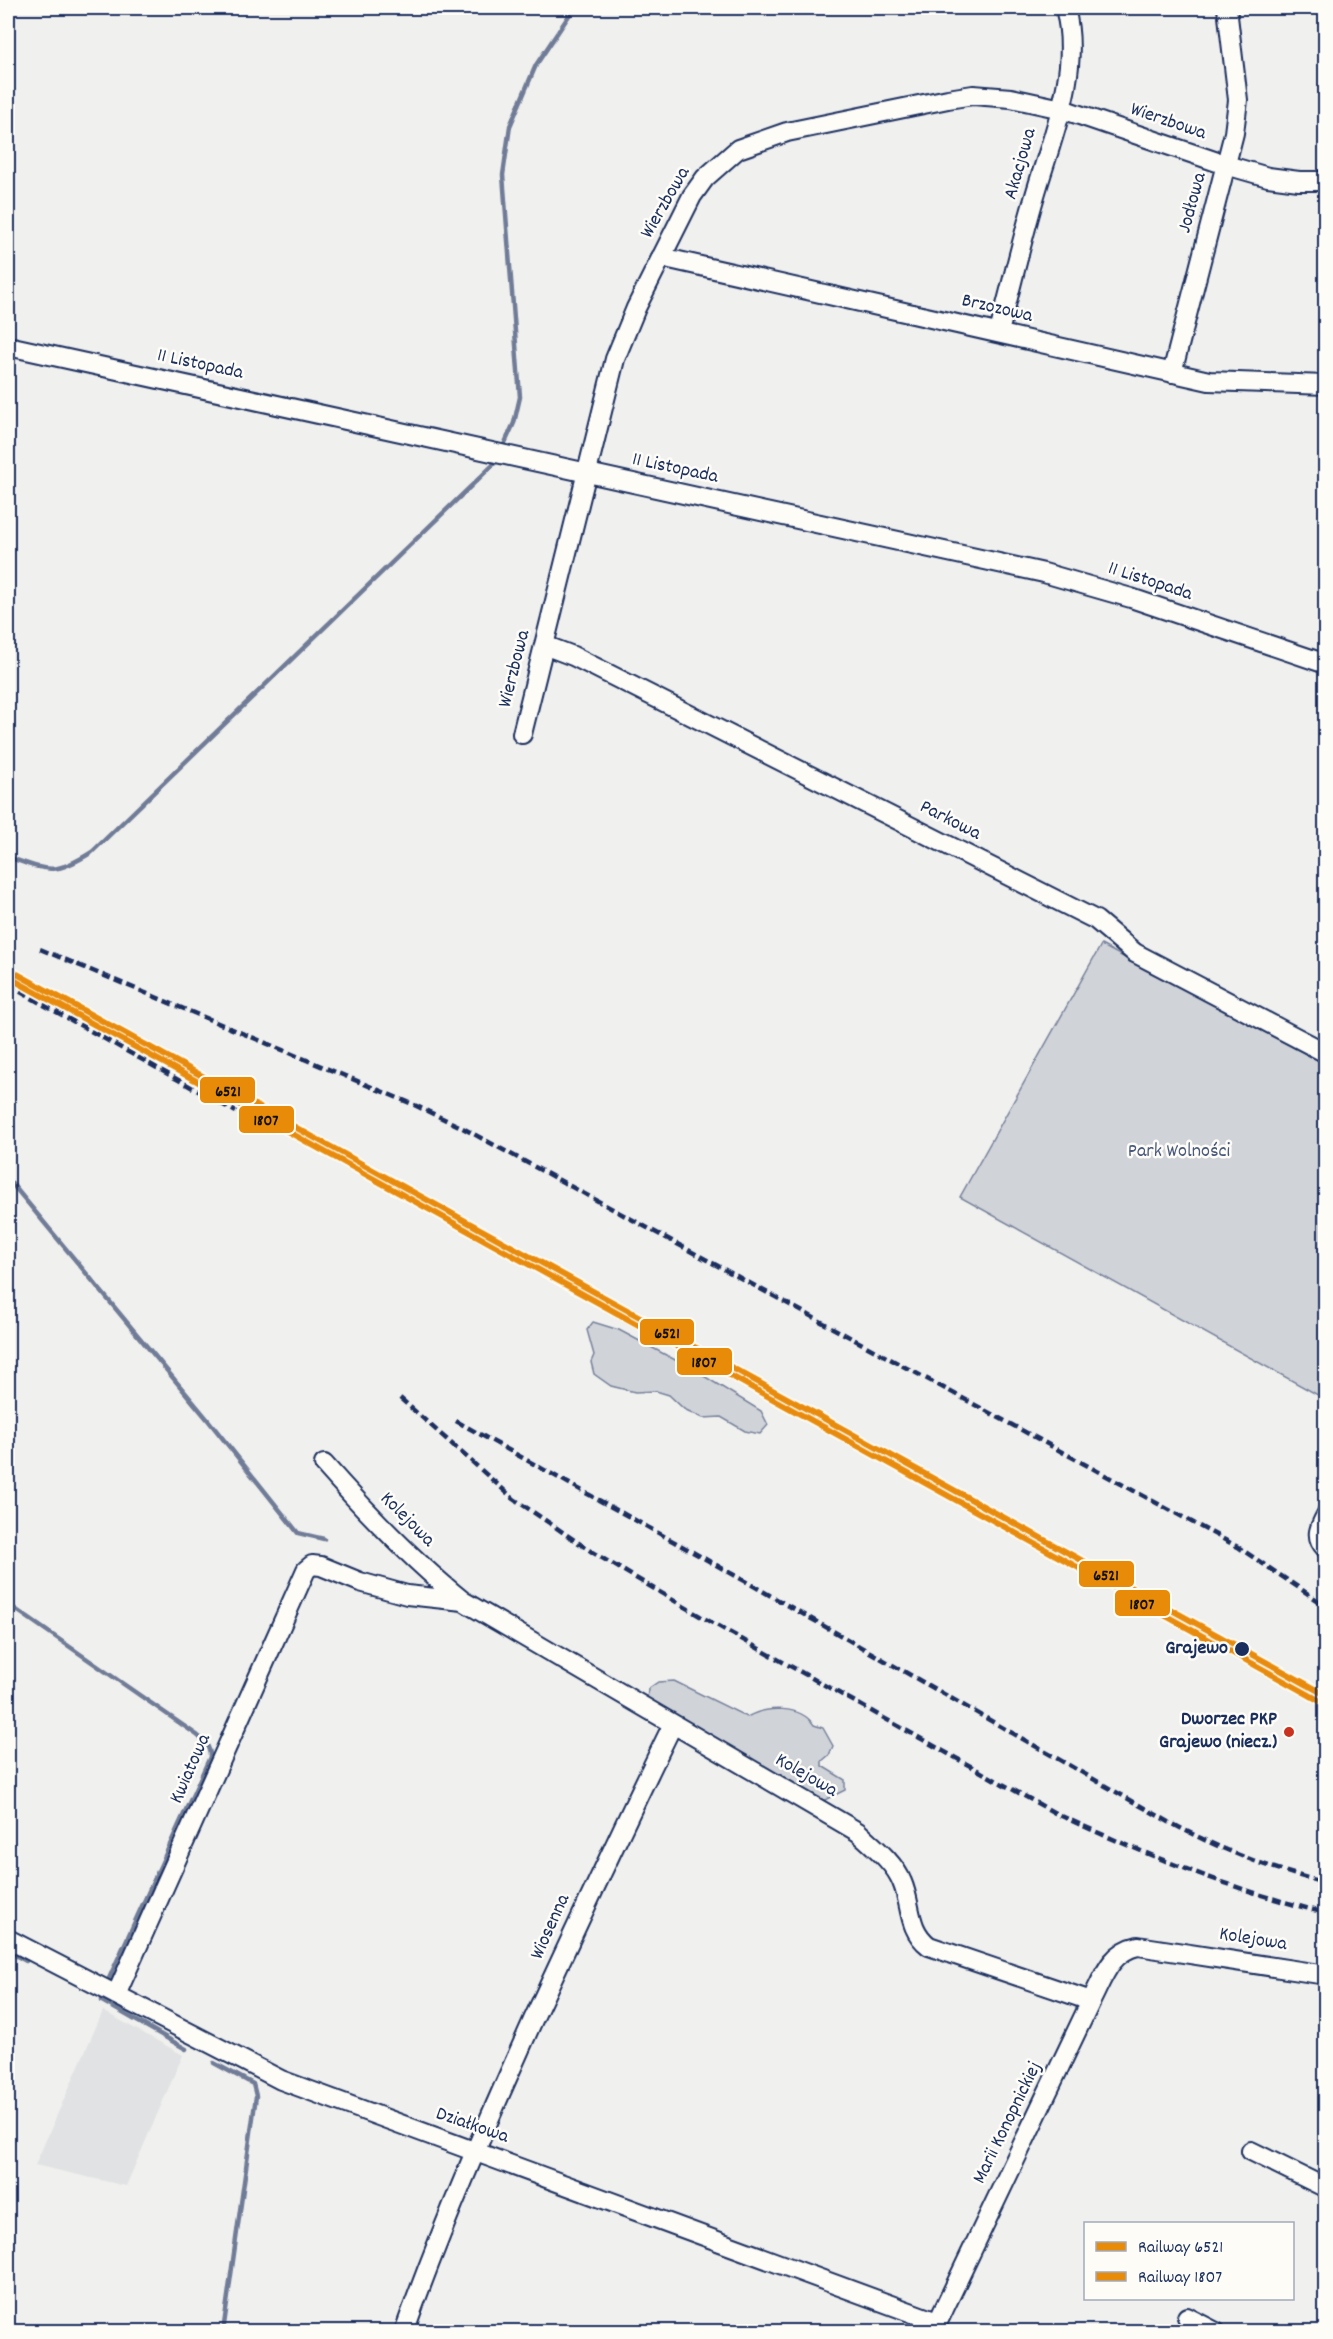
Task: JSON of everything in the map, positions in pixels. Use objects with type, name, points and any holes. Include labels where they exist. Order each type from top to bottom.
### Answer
[{"type":"street","name":"Akacjowa","points":[[999,332],[1033,201],[1062,109],[1068,77],[1069,52],[1065,8]]},
{"type":"street","name":"Jodłowa","points":[[1172,373],[1234,133],[1238,100],[1227,8]]},
{"type":"street","name":"Wierzbowa","points":[[522,734],[615,359],[636,308],[692,196],[705,178],[726,157],[750,143],[798,130],[974,95],[1011,98],[1062,109],[1226,165],[1286,180],[1326,181]]},
{"type":"street","name":"Brzozowa","points":[[661,257],[1172,373],[1234,384],[1326,385]]},
{"type":"street","name":"11 Listopada","points":[[8,345],[1044,573],[1131,598],[1326,664]]},
{"type":"street","name":"Parkowa","points":[[543,645],[584,662],[1096,920],[1135,953],[1326,1053]]},
{"type":"street","name":"Kolejowa","points":[[324,1464],[380,1528],[412,1559],[463,1601],[858,1832],[885,1858],[902,1880],[915,1932],[928,1946],[1091,2001]]},
{"type":"street","points":[[1322,1546],[1317,1532],[1326,1515]]},
{"type":"street","name":"Kolejowa","points":[[312,1565],[407,1595],[463,1601]]},
{"type":"street","name":"Kwiatowa","points":[[116,1995],[306,1570],[312,1565]]},
{"type":"street","name":"Wiosenna","points":[[404,2331],[431,2256],[475,2150],[590,1893],[673,1724]]},
{"type":"street","name":"Działkowa","points":[[8,1939],[281,2080],[475,2150],[935,2327]]},
{"type":"street","name":"Kolejowa","points":[[1138,1946],[1326,1975]]},
{"type":"street","name":"Marii Konopnickiej","points":[[935,2327],[1109,1964],[1123,1951],[1138,1946]]},
{"type":"street","points":[[1251,2151],[1326,2188]]},
{"type":"street","points":[[1187,2317],[1216,2331]]},
{"type":"shaded area","points":[[103,2011],[183,2055],[126,2186],[35,2165]]},
{"type":"green space","name":"Park Wolności","points":[[1101,945],[1325,1064],[1325,1399],[960,1197]]},
{"type":"green space","points":[[593,1322],[619,1330],[694,1370],[761,1411],[768,1425],[760,1434],[745,1431],[721,1417],[703,1418],[684,1409],[669,1395],[656,1391],[635,1392],[611,1386],[594,1374],[591,1362],[594,1355],[587,1330]]},
{"type":"green space","points":[[674,1681],[747,1717],[773,1709],[783,1709],[808,1718],[814,1725],[823,1728],[833,1746],[829,1755],[822,1761],[822,1766],[845,1780],[845,1790],[823,1801],[647,1701],[648,1689],[658,1682]]},
{"type":"waterway","points":[[504,445],[514,423],[520,397],[503,175],[510,126],[536,65],[574,8]]},
{"type":"waterway","points":[[8,857],[33,866],[51,869],[68,865],[92,852],[497,461]]},
{"type":"waterway","points":[[8,1179],[208,1420],[298,1533],[324,1539]]},
{"type":"waterway","points":[[8,1604],[197,1735],[205,1742],[209,1750],[210,1757],[107,1983]]},
{"type":"waterway","points":[[8,1951],[26,1961]]},
{"type":"waterway","points":[[102,1996],[102,2001],[186,2049]]},
{"type":"waterway","points":[[214,2063],[253,2084],[256,2096],[223,2332]]},
{"type":"railway","points":[[40,949],[410,1103],[459,1126],[1238,1547],[1326,1606]]},
{"type":"railway","points":[[8,985],[236,1112]]},
{"type":"railway","points":[[400,1398],[514,1499],[592,1552],[700,1616],[1055,1813],[1120,1842],[1222,1882],[1326,1913]]},
{"type":"railway","points":[[456,1421],[736,1576],[1169,1822],[1245,1857],[1326,1883]]},
{"type":"rail line","name":"6521","points":[[8,969],[1326,1695]]},
{"type":"rail line","name":"1807","points":[[8,977],[1322,1702]]},
{"type":"place","name":"Grajewo","points":[[1242,1649]]},
{"type":"place","name":"Dworzec PKP Grajewo (niecz.)","points":[[1289,1732]]}]
